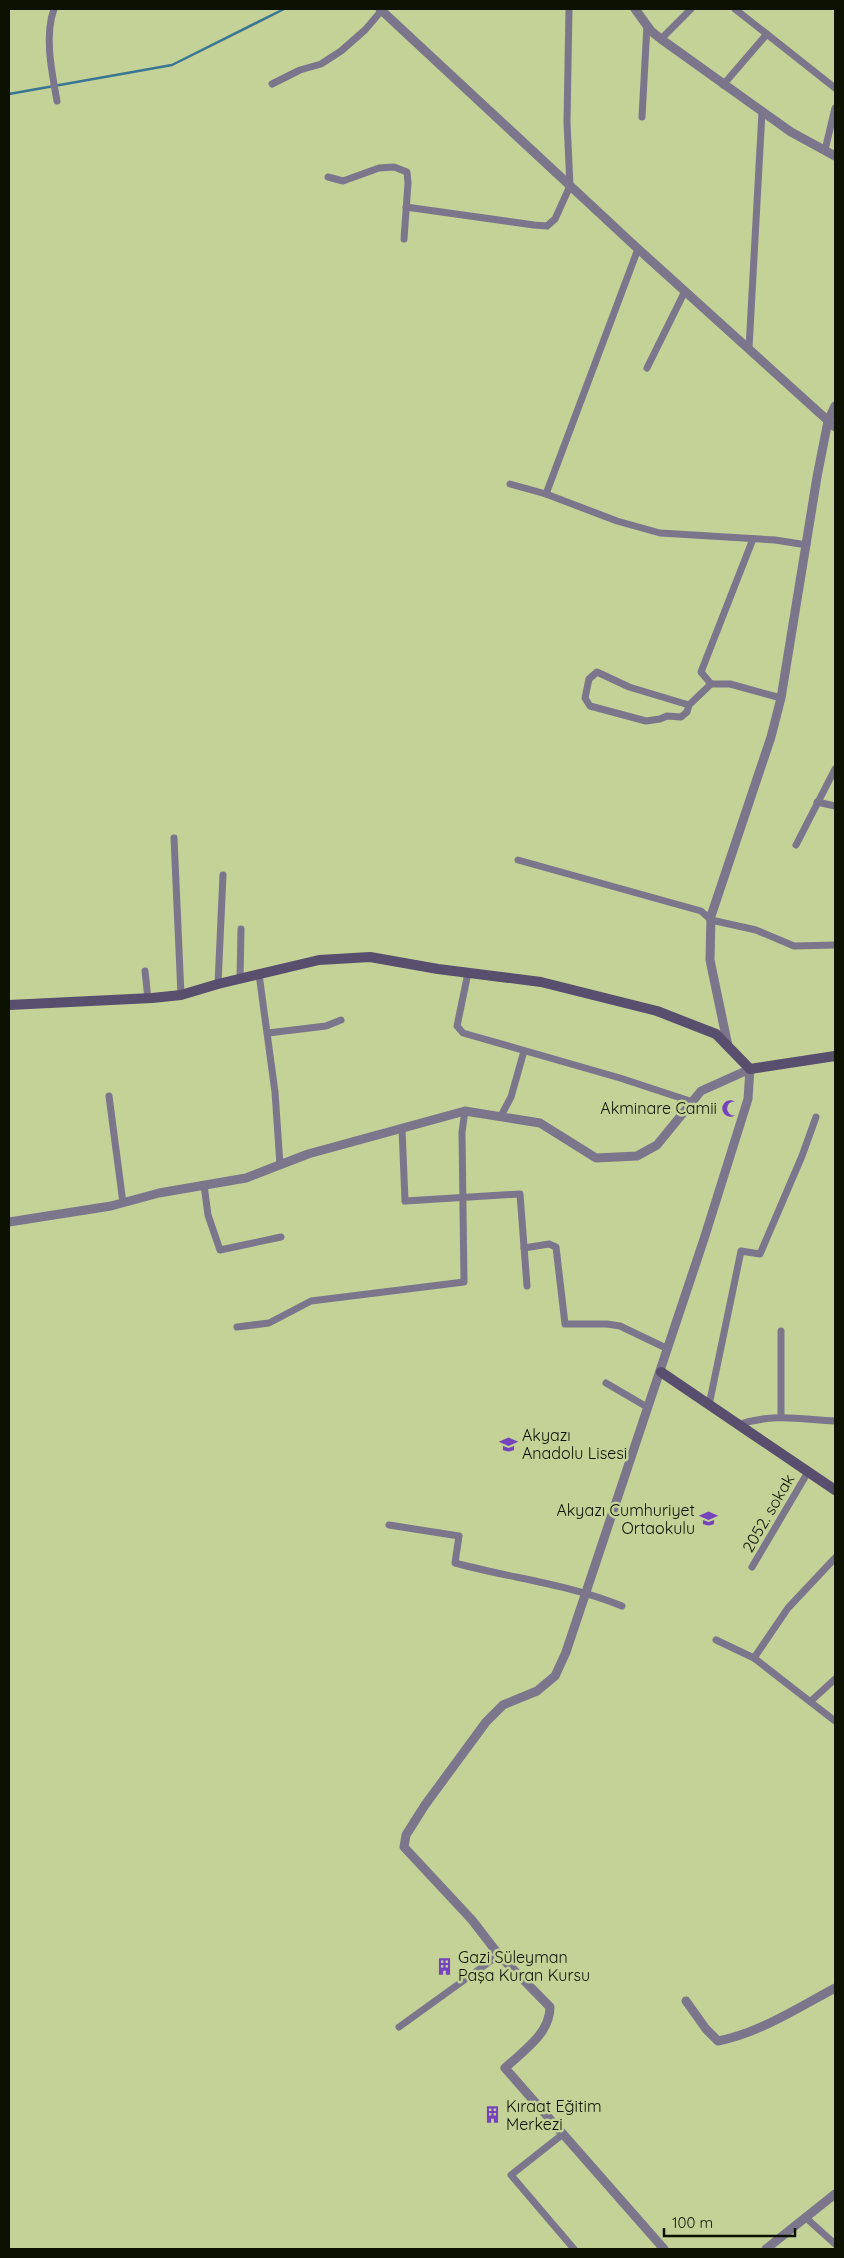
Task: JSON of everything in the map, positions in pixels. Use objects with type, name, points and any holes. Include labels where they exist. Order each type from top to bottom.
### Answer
[{"type":"main road","points":[[9,1005],[148,999],[180,995],[320,960],[370,957],[541,982],[657,1011],[716,1034],[750,1069],[835,1056]]},
{"type":"main road","points":[[661,1372],[835,1490]]},
{"type":"street","points":[[54,9],[50,20],[53,80],[57,101]]},
{"type":"street","points":[[406,207],[547,226],[555,219],[570,186],[567,122],[569,9]]},
{"type":"street","points":[[635,9],[661,39],[723,85],[791,132],[835,156]]},
{"type":"street","points":[[661,39],[691,9]]},
{"type":"street","points":[[736,9],[835,88]]},
{"type":"street","points":[[272,84],[300,70],[321,64],[341,51],[365,30],[381,10],[638,249],[832,424]]},
{"type":"street","points":[[642,117],[647,25]]},
{"type":"street","points":[[723,85],[767,34]]},
{"type":"street","points":[[825,150],[835,108]]},
{"type":"street","points":[[749,348],[762,112]]},
{"type":"street","points":[[328,176],[343,182],[379,168],[394,167],[407,172],[404,240]]},
{"type":"street","points":[[546,494],[638,249]]},
{"type":"street","points":[[647,368],[685,291]]},
{"type":"street","points":[[728,1046],[710,960],[711,920],[771,738],[781,698],[807,544],[835,406]]},
{"type":"street","points":[[510,484],[546,494],[617,521],[660,533],[807,544]]},
{"type":"street","points":[[711,684],[701,672],[753,539]]},
{"type":"street","points":[[689,705],[629,687],[597,672],[589,679],[586,698],[590,706],[646,721],[667,716],[681,717],[687,712],[689,705],[711,684],[730,684],[781,698]]},
{"type":"street","points":[[796,845],[835,769]]},
{"type":"street","points":[[817,802],[835,806]]},
{"type":"street","points":[[174,838],[180,995]]},
{"type":"street","points":[[518,860],[692,908],[701,911],[711,920],[756,930],[794,946],[835,945]]},
{"type":"street","points":[[218,984],[222,875]]},
{"type":"street","points":[[240,979],[241,929]]},
{"type":"street","points":[[146,971],[148,999]]},
{"type":"street","points":[[468,972],[456,1026],[463,1033],[620,1078],[693,1102]]},
{"type":"street","points":[[259,974],[275,1092],[280,1165]]},
{"type":"street","points":[[268,1033],[326,1026],[341,1020]]},
{"type":"street","points":[[501,1116],[511,1097],[524,1051]]},
{"type":"street","points":[[9,1222],[123,1203],[159,1193],[246,1178],[308,1154],[465,1111],[540,1123],[596,1158],[637,1156],[657,1145],[702,1091],[750,1069],[748,1099],[661,1372],[647,1407],[566,1652],[555,1676],[538,1691],[503,1705],[486,1722],[425,1805],[406,1835],[404,1847],[472,1920],[499,1955],[550,2008],[550,2018],[544,2030],[505,2068],[664,2249]]},
{"type":"street","points":[[109,1096],[123,1203]]},
{"type":"street","points":[[238,1326],[269,1322],[311,1301],[464,1282],[462,1132],[465,1111]]},
{"type":"street","points":[[709,1406],[741,1251],[760,1254],[802,1156],[816,1117]]},
{"type":"street","points":[[402,1128],[405,1200],[520,1194],[527,1286]]},
{"type":"street","points":[[204,1185],[208,1215],[220,1250],[281,1237]]},
{"type":"street","points":[[524,1248],[550,1244],[556,1248],[564,1324],[607,1324],[620,1326],[668,1349]]},
{"type":"street","points":[[781,1331],[781,1416]]},
{"type":"street","points":[[606,1383],[647,1407]]},
{"type":"street","points":[[738,1425],[758,1418],[781,1416],[835,1421]]},
{"type":"street","name":"2052. sokak","points":[[752,1567],[808,1472]]},
{"type":"street","points":[[389,1525],[459,1536],[455,1563],[496,1574],[587,1593],[622,1606]]},
{"type":"street","points":[[754,1658],[788,1608],[835,1558]]},
{"type":"street","points":[[716,1640],[754,1658],[835,1720]]},
{"type":"street","points":[[810,1701],[835,1679]]},
{"type":"street","points":[[399,2027],[499,1955]]},
{"type":"street","points":[[686,2001],[706,2029],[718,2041],[733,2038],[781,2017],[835,1988]]},
{"type":"street","points":[[563,2134],[511,2175],[574,2249]]},
{"type":"street","points":[[766,2249],[835,2194]]},
{"type":"street","points":[[805,2217],[835,2244]]},
{"type":"waterway","points":[[9,94],[172,65],[284,9]]},
{"type":"place","name":"Akminare Camii","points":[[731,1108]]},
{"type":"place","name":"Akyazı Anadolu Lisesi","points":[[508,1444]]},
{"type":"place","name":"Akyazı Cumhuriyet Ortaokulu","points":[[709,1519]]},
{"type":"place","name":"Gazi Süleyman Paşa Kuran Kursu","points":[[444,1966]]},
{"type":"place","name":"Kıraat Eğitim Merkezi","points":[[492,2115]]}]
